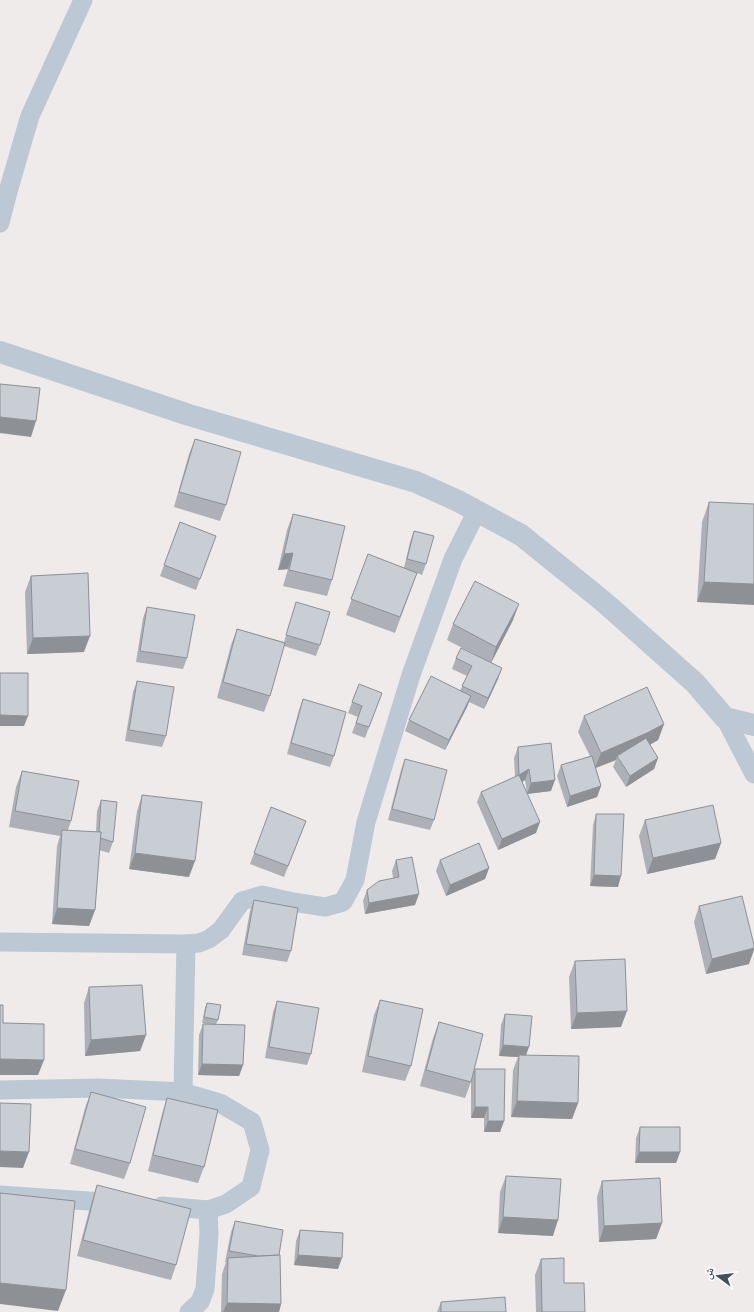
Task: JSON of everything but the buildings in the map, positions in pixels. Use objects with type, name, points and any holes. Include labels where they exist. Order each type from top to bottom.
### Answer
[{"type":"street","points":[[0,223],[30,116],[83,0]]},
{"type":"street","points":[[0,352],[189,415],[416,482],[458,501],[521,535],[604,602],[695,683],[725,718],[754,774]]},
{"type":"street","points":[[0,942],[199,943],[209,939],[221,930],[242,901],[262,895],[325,907],[343,902],[355,880],[366,822],[411,675],[453,559],[477,511]]},
{"type":"street","points":[[725,718],[754,725]]},
{"type":"street","points":[[183,1092],[186,944]]},
{"type":"street","points":[[0,1090],[98,1088],[183,1092],[220,1102],[252,1122],[260,1150],[251,1188],[226,1204],[208,1210],[0,1196]]},
{"type":"street","points":[[189,1312],[200,1302],[205,1289],[209,1234],[208,1210]]}]
